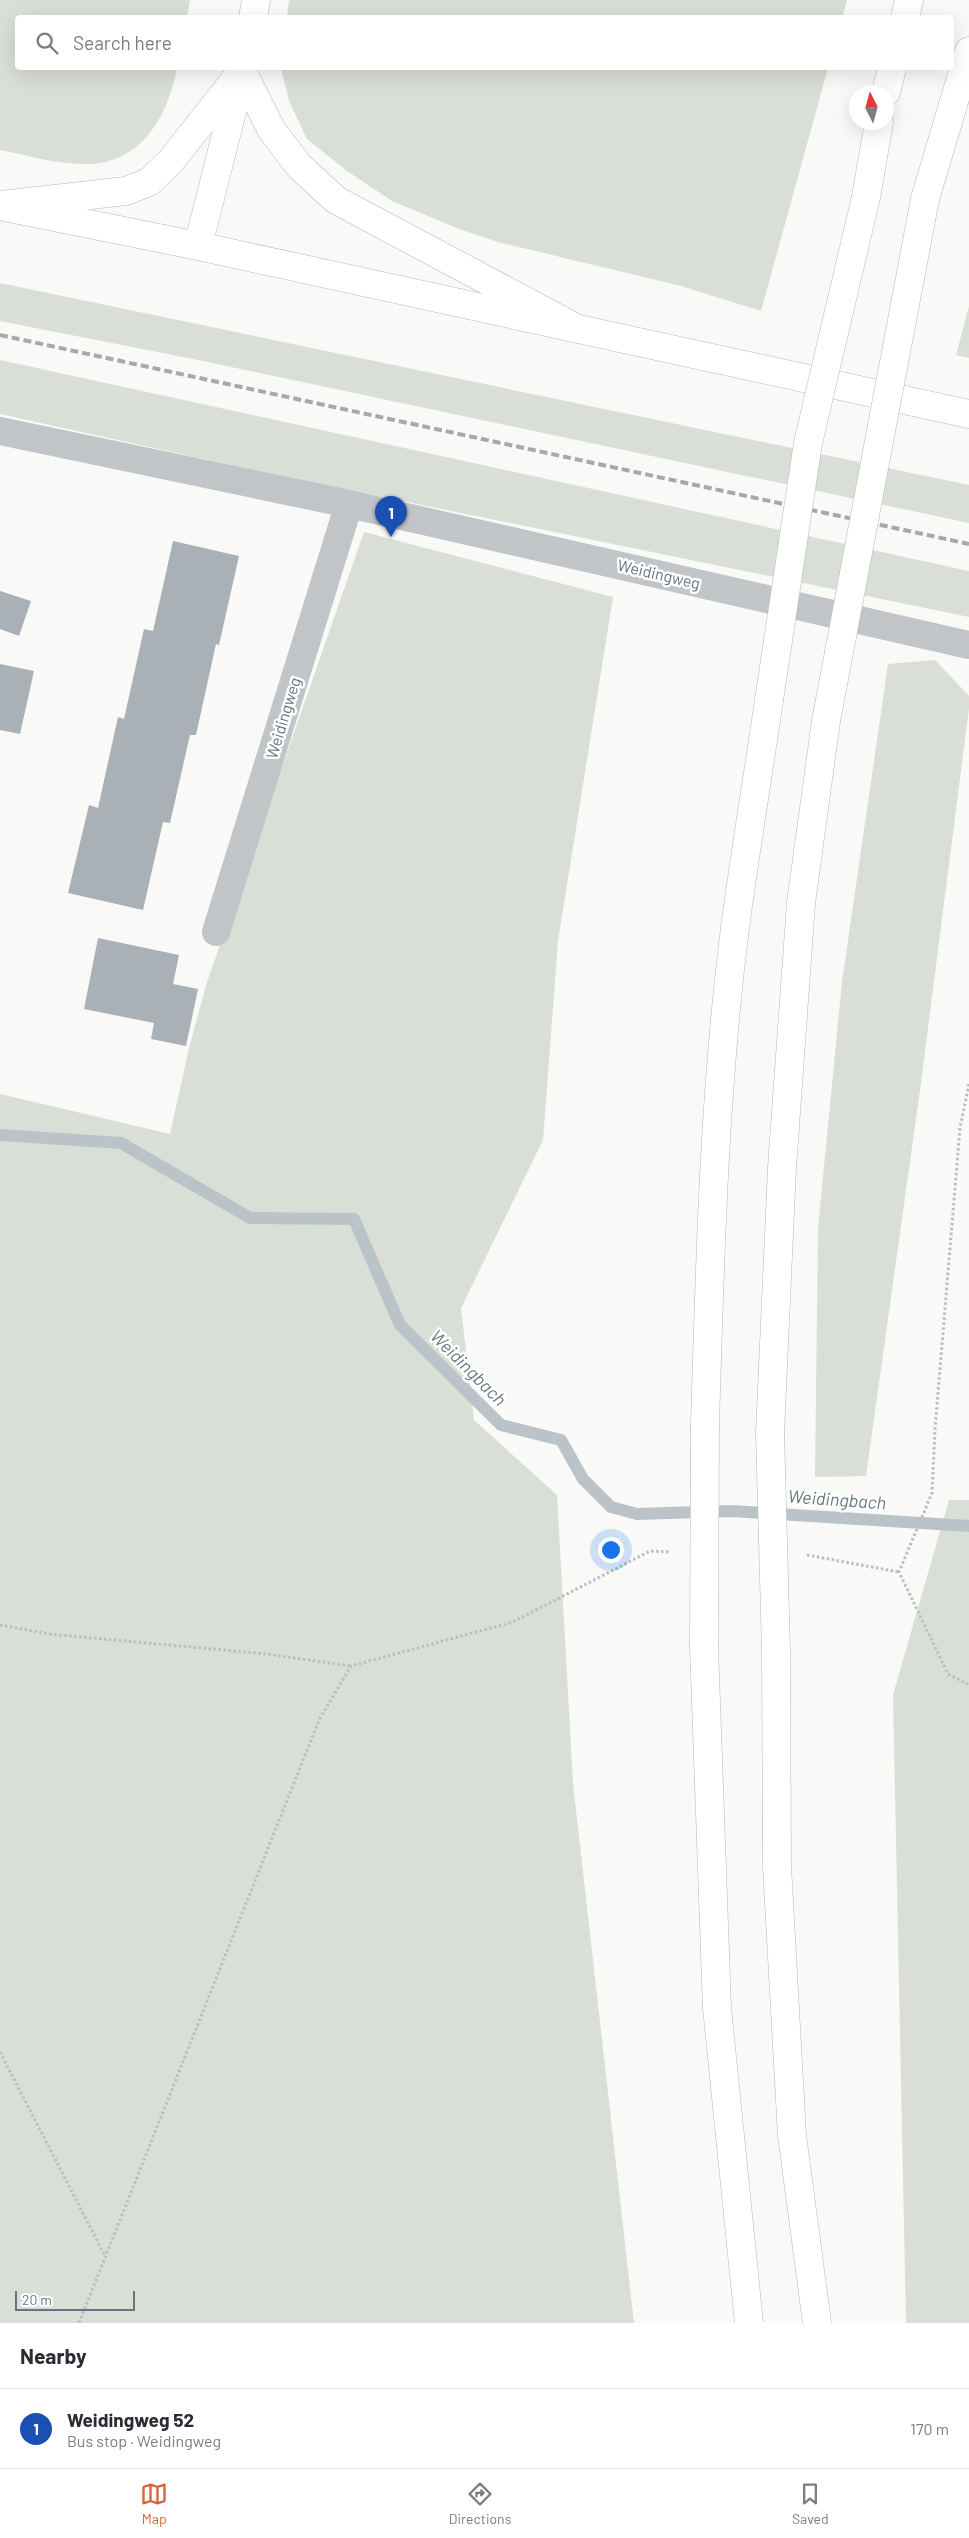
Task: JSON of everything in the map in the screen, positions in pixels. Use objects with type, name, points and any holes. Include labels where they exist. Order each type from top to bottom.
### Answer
[{"type":"main road","points":[[253,15],[256,0]]},
{"type":"main road","points":[[892,15],[894,0]]},
{"type":"main road","points":[[906,15],[909,0]]},
{"type":"main road","points":[[817,2323],[792,2135],[777,1866],[776,1650],[770,1433],[782,1168],[801,903],[826,721],[925,199],[963,80],[969,50]]},
{"type":"main road","points":[[0,205],[126,190],[149,182],[170,162],[242,70]]},
{"type":"main road","points":[[198,246],[242,70]]},
{"type":"main road","points":[[242,70],[271,129],[299,166],[336,200],[578,329]]},
{"type":"main road","points":[[885,85],[886,70]]},
{"type":"main road","points":[[887,85],[891,70]]},
{"type":"main road","points":[[749,2323],[717,2008],[704,1646],[705,1425],[711,1246],[721,1078],[735,928],[769,700],[808,443],[866,197],[878,130]]},
{"type":"main road","points":[[0,205],[198,246],[969,414]]},
{"type":"street","name":"Weidingweg","points":[[0,431],[349,504],[969,645]]},
{"type":"street","name":"Weidingweg","points":[[216,932],[349,504]]},
{"type":"path","points":[[969,1084],[960,1128],[935,1429],[932,1493],[899,1572],[948,1674],[969,1686]]},
{"type":"path","points":[[0,1625],[49,1634],[267,1654],[351,1666],[513,1622],[650,1551]]},
{"type":"path","points":[[79,2323],[320,1720],[351,1666]]},
{"type":"path","points":[[0,2052],[105,2256]]},
{"type":"shaded area","points":[[0,0],[190,0],[187,15],[15,15],[15,70],[177,70],[167,104],[158,120],[148,135],[120,157],[103,162],[83,164],[62,163],[0,150]]},
{"type":"shaded area","points":[[289,0],[847,0],[843,15],[287,15]]},
{"type":"shaded area","points":[[281,70],[827,70],[761,311],[681,286],[498,242],[459,229],[392,201],[347,171],[307,139],[289,101]]},
{"type":"shaded area","points":[[0,283],[969,485],[969,523],[203,361],[0,321]]},
{"type":"shaded area","points":[[969,306],[969,358],[956,355]]},
{"type":"shaded area","points":[[0,360],[969,571],[969,617],[295,479],[0,414]]},
{"type":"shaded area","points":[[364,532],[613,597],[558,941],[543,1140],[461,1308],[474,1420],[557,1495],[573,1783],[634,2323],[0,2323],[0,1094],[170,1134],[189,1048],[207,982]]},
{"type":"shaded area","points":[[935,660],[969,696],[969,708],[921,1083],[866,1476],[815,1477],[818,1228],[842,982],[888,664]]},
{"type":"shaded area","points":[[949,1500],[969,1500],[969,2323],[906,2323],[893,1695]]},
{"type":"building","points":[[173,541],[239,556],[219,645],[216,644],[196,735],[190,735],[170,823],[163,822],[143,910],[68,893],[89,805],[98,808],[118,717],[124,719],[144,629],[153,631]]},
{"type":"building","points":[[0,591],[31,601],[19,636],[0,629]]},
{"type":"building","points":[[0,664],[34,671],[20,734],[0,730]]},
{"type":"building","points":[[98,938],[179,955],[173,984],[198,989],[186,1046],[151,1039],[154,1023],[84,1009]]},
{"type":"waterway","name":"Weidingbach","points":[[0,1135],[121,1143],[250,1218],[354,1219],[400,1325],[501,1425],[561,1440],[583,1479],[611,1507],[637,1514],[731,1511],[969,1526]]},
{"type":"railway","points":[[0,335],[969,544]]},
{"type":"place","name":"Weidingweg 52","points":[[391,537]]}]
